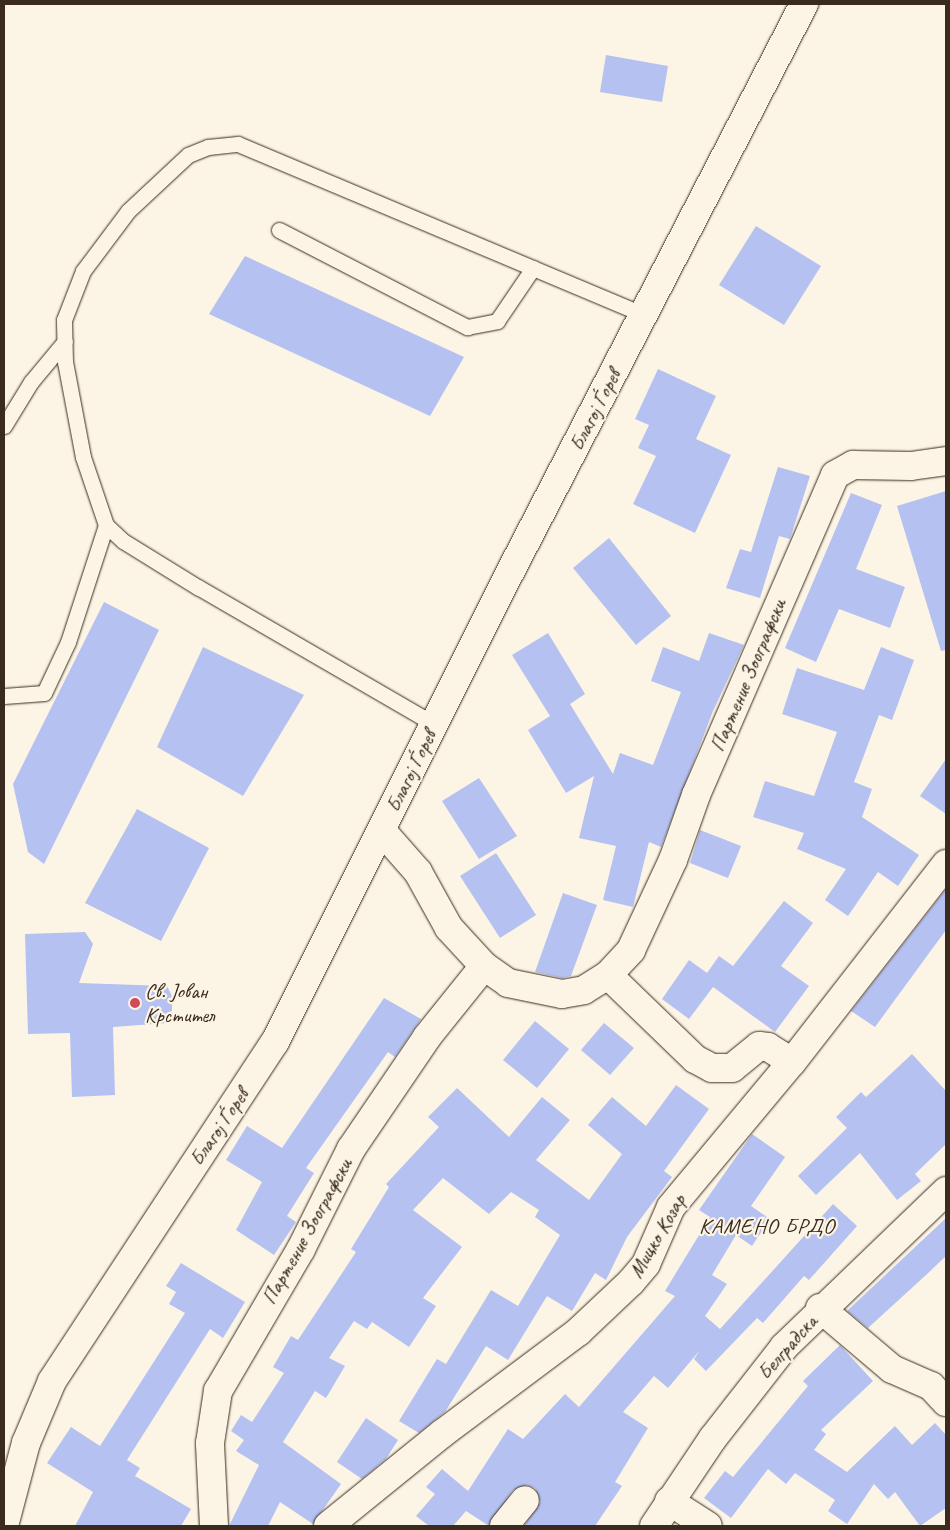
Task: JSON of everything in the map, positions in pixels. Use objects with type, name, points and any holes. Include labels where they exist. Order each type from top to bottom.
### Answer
[{"type":"street","name":"Благој Ѓорев","points":[[4,1526],[26,1442],[52,1382],[275,1042],[434,724],[804,4]]},
{"type":"street","name":"Партение Зоографски","points":[[382,831],[418,872],[449,928],[484,966],[508,983],[562,994],[584,990],[608,975],[631,950],[673,860],[696,795],[836,475],[853,465],[911,466],[946,460]]},
{"type":"street","name":"Мицко Козар","points":[[328,1526],[443,1433],[578,1332],[632,1282],[646,1264],[671,1207],[792,1062],[946,864]]},
{"type":"street","name":"Партение Зоографски","points":[[214,1526],[210,1443],[218,1390],[301,1249],[351,1149],[427,1037],[484,966]]},
{"type":"street","points":[[608,975],[695,1059],[712,1068],[732,1068],[759,1046],[768,1047],[792,1062]]},
{"type":"street","name":"Белградска","points":[[654,1526],[749,1390],[820,1308],[946,1191]]},
{"type":"street","points":[[820,1308],[892,1369],[931,1386],[946,1402]]},
{"type":"street","points":[[504,1526],[525,1500]]},
{"type":"street","points":[[669,1502],[708,1526]]},
{"type":"lane","points":[[434,724],[199,588],[123,541],[106,525],[83,457],[64,341],[64,320],[89,263],[128,211],[188,155],[208,146],[238,144],[257,150],[644,315]]},
{"type":"lane","points":[[279,230],[467,327],[497,321],[533,268]]},
{"type":"lane","points":[[4,426],[31,382],[64,341]]},
{"type":"lane","points":[[4,696],[44,693],[68,642],[106,525]]},
{"type":"building","points":[[606,55],[668,66],[662,102],[600,92]]},
{"type":"building","points":[[756,226],[821,266],[784,325],[719,285]]},
{"type":"building","points":[[245,256],[464,357],[430,416],[209,314]]},
{"type":"building","points":[[658,369],[716,396],[696,439],[731,455],[695,533],[633,504],[656,456],[638,448],[649,425],[635,419]]},
{"type":"building","points":[[778,467],[810,476],[790,539],[779,536],[760,598],[726,588],[740,549],[751,552]]},
{"type":"building","points":[[946,491],[946,650],[941,651],[897,506]]},
{"type":"building","points":[[851,493],[882,505],[856,569],[905,587],[890,628],[839,609],[816,662],[785,648]]},
{"type":"building","points":[[609,538],[671,616],[636,645],[573,568]]},
{"type":"building","points":[[104,602],[159,630],[44,864],[28,852],[13,784]]},
{"type":"building","points":[[548,633],[585,694],[570,704],[613,774],[620,753],[653,765],[681,692],[651,681],[663,647],[699,661],[709,633],[744,645],[713,711],[661,847],[649,842],[633,907],[603,900],[616,846],[579,838],[594,776],[566,793],[528,730],[550,716],[512,655]]},
{"type":"building","points":[[203,647],[304,695],[243,796],[157,747]]},
{"type":"building","points":[[881,647],[914,660],[892,720],[879,715],[854,782],[872,789],[862,817],[919,855],[898,886],[878,872],[848,916],[825,900],[846,869],[797,849],[804,833],[753,817],[765,781],[814,796],[837,732],[782,714],[797,668],[864,690]]},
{"type":"building","points":[[946,759],[946,814],[920,796]]},
{"type":"building","points":[[479,778],[517,836],[479,859],[442,801]]},
{"type":"building","points":[[137,809],[209,848],[161,941],[85,903]]},
{"type":"building","points":[[700,830],[741,846],[728,878],[690,863]]},
{"type":"building","points":[[496,853],[536,915],[500,938],[460,876]]},
{"type":"building","points":[[946,889],[946,930],[875,1027],[851,1011]]},
{"type":"building","points":[[563,893],[597,905],[571,976],[562,978],[535,972]]},
{"type":"building","points":[[784,901],[813,923],[781,966],[809,986],[775,1032],[713,987],[689,1019],[662,999],[689,960],[707,973],[719,956],[733,966]]},
{"type":"building","points":[[85,932],[93,944],[79,983],[167,986],[172,996],[172,1011],[167,1013],[167,1023],[113,1027],[115,1095],[72,1097],[70,1033],[28,1034],[25,934]]},
{"type":"building","points":[[384,998],[421,1019],[395,1057],[388,1052],[306,1168],[314,1173],[287,1216],[296,1222],[274,1255],[236,1230],[262,1182],[226,1160],[247,1126],[282,1148]]},
{"type":"building","points":[[535,1021],[569,1049],[537,1088],[503,1060]]},
{"type":"building","points":[[604,1023],[634,1048],[610,1075],[581,1050]]},
{"type":"building","points":[[912,1054],[946,1091],[946,1144],[915,1174],[921,1181],[897,1200],[860,1153],[816,1195],[798,1176],[847,1128],[836,1117],[861,1092],[866,1097]]},
{"type":"building","points":[[676,1085],[709,1109],[664,1171],[672,1177],[627,1237],[606,1280],[595,1273],[572,1311],[547,1296],[508,1360],[486,1346],[445,1412],[419,1433],[399,1421],[437,1359],[446,1364],[491,1290],[518,1306],[560,1235],[535,1217],[539,1210],[511,1192],[489,1214],[443,1178],[413,1210],[462,1247],[423,1298],[436,1306],[409,1347],[372,1322],[367,1329],[354,1321],[329,1358],[345,1366],[326,1398],[315,1391],[283,1442],[341,1484],[313,1524],[280,1502],[268,1526],[229,1526],[259,1465],[236,1451],[244,1440],[231,1431],[241,1415],[252,1422],[284,1373],[273,1367],[291,1336],[298,1340],[356,1252],[351,1249],[389,1187],[386,1184],[439,1127],[428,1117],[457,1088],[509,1137],[542,1097],[570,1120],[536,1160],[589,1200],[622,1154],[588,1125],[612,1097],[646,1126]]},
{"type":"building","points":[[752,1134],[785,1157],[751,1206],[770,1219],[752,1246],[736,1235],[712,1275],[727,1284],[705,1316],[720,1329],[833,1204],[857,1226],[809,1280],[804,1276],[763,1323],[757,1318],[706,1371],[694,1359],[700,1350],[668,1388],[654,1376],[623,1412],[648,1428],[615,1482],[622,1486],[595,1526],[524,1526],[540,1502],[535,1488],[527,1485],[513,1490],[489,1526],[466,1511],[453,1526],[429,1526],[416,1516],[435,1494],[426,1487],[442,1469],[468,1491],[508,1429],[523,1439],[565,1394],[579,1407],[675,1296],[665,1291],[710,1217],[699,1210]]},
{"type":"building","points":[[946,1218],[946,1256],[926,1275],[868,1328],[847,1311]]},
{"type":"building","points":[[181,1263],[245,1302],[223,1338],[210,1329],[127,1460],[140,1468],[135,1476],[191,1509],[181,1526],[75,1526],[93,1492],[47,1463],[71,1427],[100,1446],[185,1313],[169,1304],[176,1292],[166,1286]]},
{"type":"building","points":[[840,1345],[873,1381],[821,1430],[826,1434],[814,1450],[847,1472],[895,1426],[912,1445],[935,1423],[946,1435],[946,1508],[920,1526],[895,1492],[888,1499],[874,1484],[847,1524],[828,1511],[835,1500],[795,1473],[786,1484],[768,1469],[731,1518],[704,1498],[725,1471],[733,1477],[808,1386],[803,1381]]},
{"type":"building","points":[[366,1418],[398,1440],[386,1459],[362,1479],[337,1462]]},
{"type":"place","name":"Св. Јован Крстител","points":[[135,1003]]},
{"type":"district","name":"КАМЕНО БРДО","points":[[767,1227]]}]
